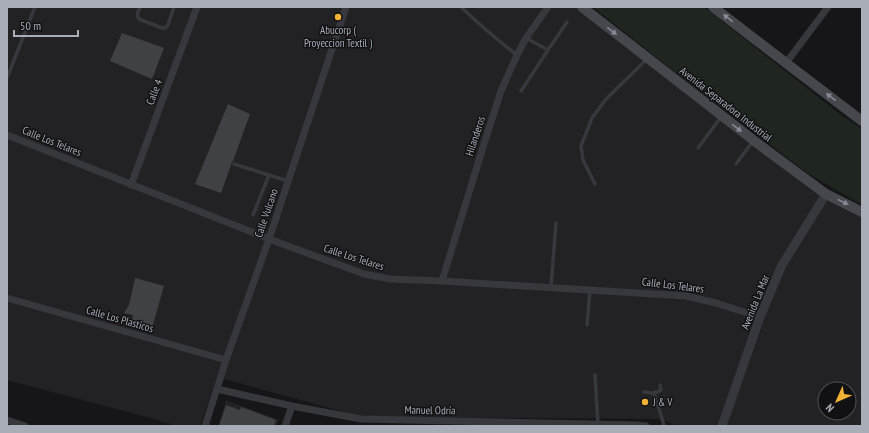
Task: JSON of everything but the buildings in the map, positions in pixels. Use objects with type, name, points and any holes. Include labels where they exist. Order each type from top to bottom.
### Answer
[{"type":"main road","name":"Avenida Separadora Industrial","points":[[582,7],[754,141],[826,194],[862,212]]},
{"type":"main road","points":[[713,7],[862,121]]},
{"type":"street","name":"Calle Vulcano","points":[[205,426],[346,7]]},
{"type":"street","name":"Hilanderos","points":[[442,281],[501,92],[526,38],[548,7]]},
{"type":"street","points":[[786,63],[828,7]]},
{"type":"street","name":"Calle 4","points":[[131,185],[196,8]]},
{"type":"street","name":"Calle Los Telares","points":[[7,135],[269,239],[364,274],[390,280],[442,281],[686,296],[716,303],[760,317]]},
{"type":"street","name":"Avenida La Mar","points":[[722,426],[760,317],[782,265],[826,194]]},
{"type":"street","name":"Calle Los Plasticos","points":[[7,298],[226,360]]},
{"type":"street","name":"Manuel Odría","points":[[217,389],[360,423],[598,424],[646,426]]},
{"type":"street","points":[[285,426],[292,406]]},
{"type":"street","points":[[7,420],[25,426]]},
{"type":"lane","points":[[7,78],[35,7]]},
{"type":"lane","points":[[140,7],[138,13],[138,17],[140,19],[162,28],[165,28],[168,25],[174,7]]},
{"type":"lane","points":[[461,7],[473,19],[517,55]]},
{"type":"lane","points":[[521,92],[567,22]]},
{"type":"lane","points":[[526,38],[548,50]]},
{"type":"lane","points":[[595,184],[583,160],[581,146],[592,118],[606,99],[648,59]]},
{"type":"lane","points":[[698,148],[722,116]]},
{"type":"lane","points":[[736,164],[754,141]]},
{"type":"lane","points":[[234,164],[288,181]]},
{"type":"lane","points":[[254,216],[269,175]]},
{"type":"lane","points":[[551,287],[556,223]]},
{"type":"lane","points":[[587,325],[590,289]]},
{"type":"lane","points":[[595,375],[598,424]]},
{"type":"lane","points":[[644,392],[654,393],[661,390],[660,385]]},
{"type":"lane","points":[[654,393],[664,426]]},
{"type":"shaded area","points":[[7,7],[575,7],[664,77],[862,216],[862,426],[678,426],[660,419],[362,417],[217,377],[200,426],[176,426],[7,380]]},
{"type":"shaded area","points":[[593,7],[704,7],[841,115],[862,129],[862,205],[806,172],[694,87]]},
{"type":"shaded area","points":[[226,400],[279,420],[276,426],[218,426]]},
{"type":"place","name":"Abucorp ( Proyeccion Textil )","points":[[338,17]]},
{"type":"place","name":"J & V","points":[[645,402]]}]
